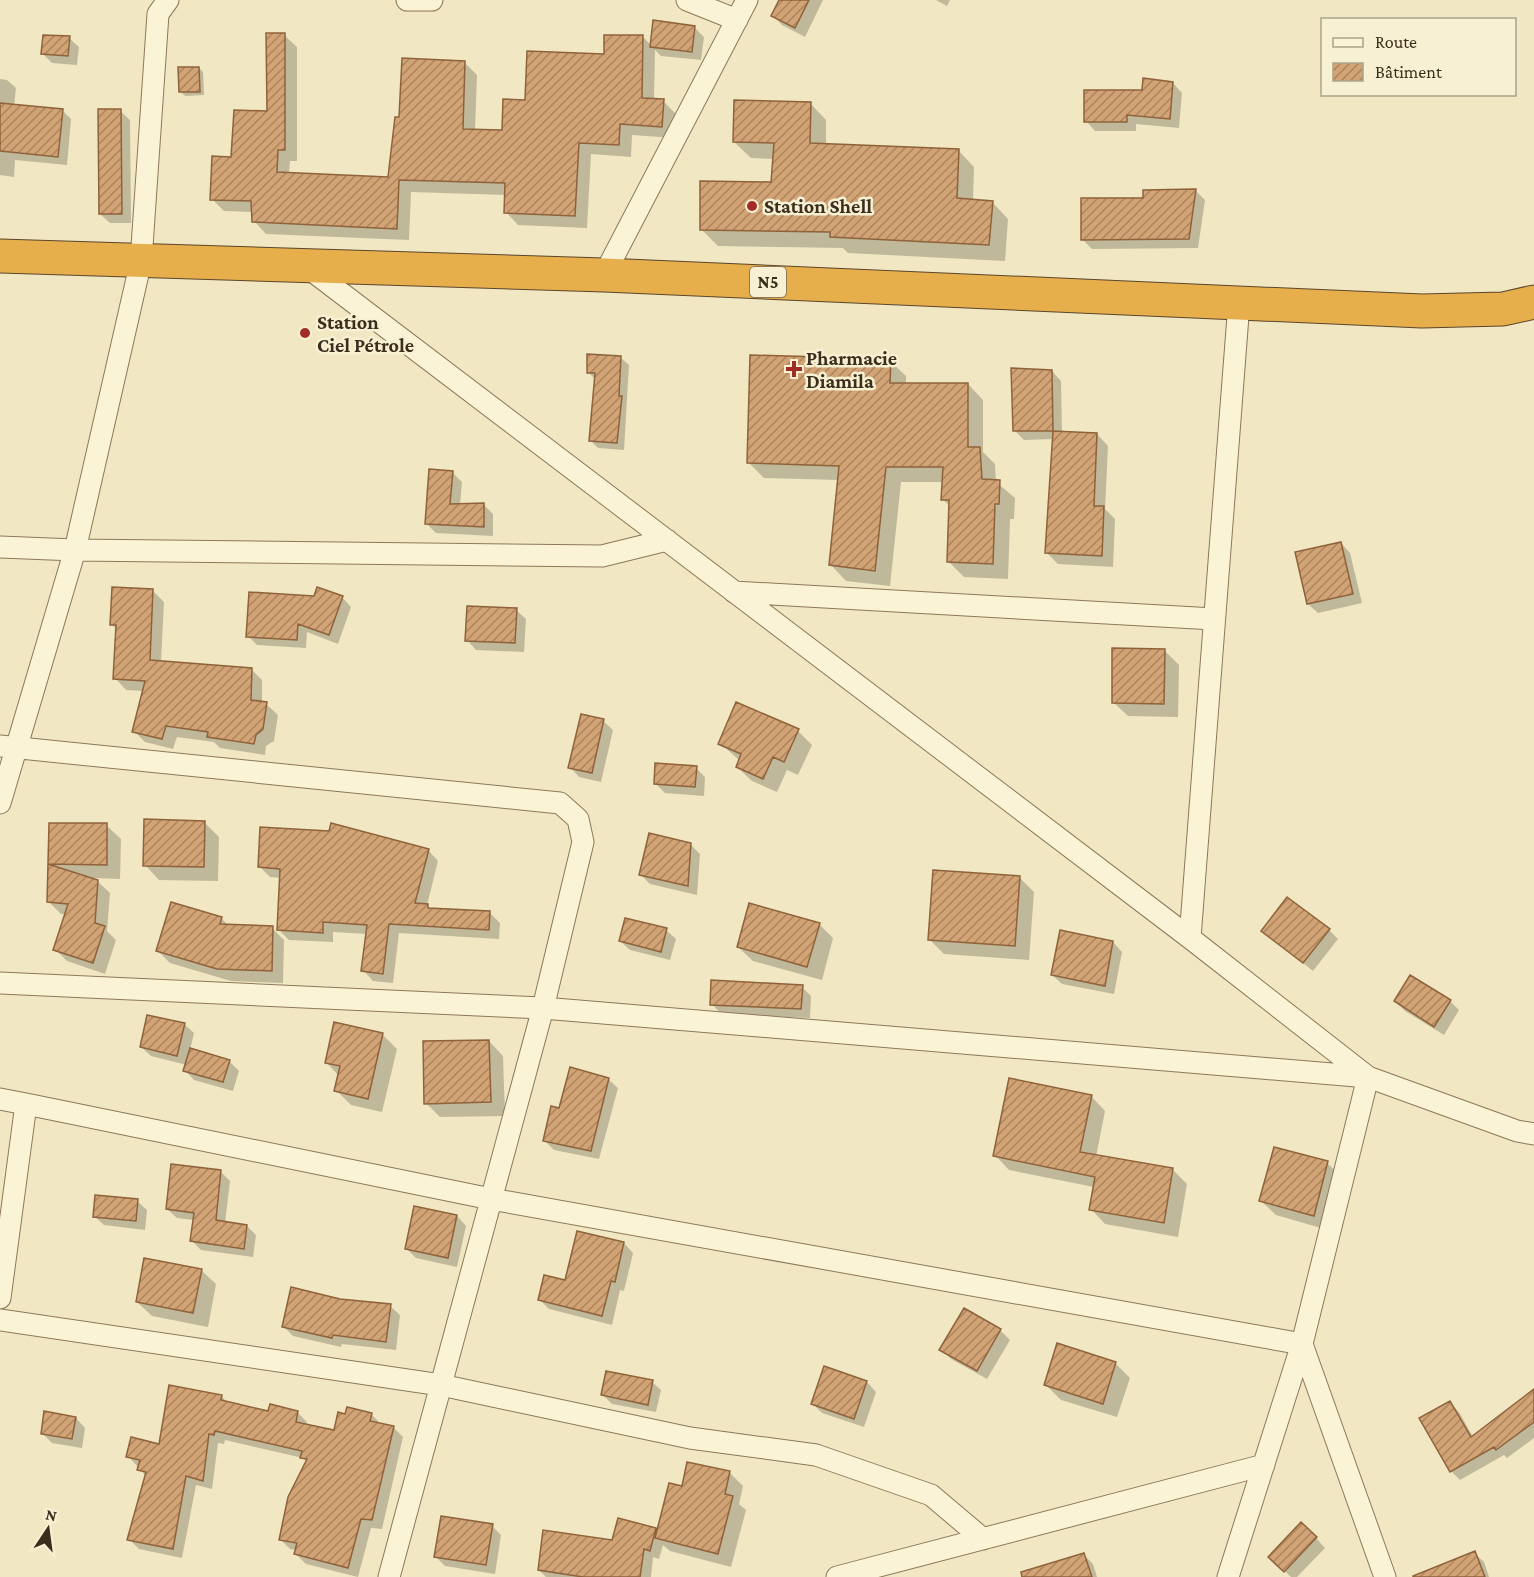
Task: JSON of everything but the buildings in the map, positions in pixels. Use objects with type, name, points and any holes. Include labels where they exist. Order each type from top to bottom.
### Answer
[{"type":"highway","name":"N5","points":[[0,256],[604,275],[1422,311],[1503,309],[1534,302]]},
{"type":"street","points":[[0,804],[8,746],[75,550],[141,261],[158,14],[168,0]]},
{"type":"street","points":[[407,0],[432,0]]},
{"type":"street","points":[[687,0],[737,20]]},
{"type":"street","points":[[604,275],[747,0]]},
{"type":"street","points":[[307,267],[1190,938],[1368,1077]]},
{"type":"street","points":[[1190,938],[1239,303]]},
{"type":"street","points":[[0,547],[75,550],[602,556],[667,540]]},
{"type":"street","points":[[734,592],[1214,619]]},
{"type":"street","points":[[8,746],[560,803],[579,819],[583,842],[543,1008],[389,1577]]},
{"type":"street","points":[[0,983],[543,1008],[1368,1077],[1516,1131],[1534,1134]]},
{"type":"street","points":[[1228,1577],[1302,1344],[1368,1077]]},
{"type":"street","points":[[0,1099],[491,1199],[1302,1344]]},
{"type":"street","points":[[0,1298],[26,1104]]},
{"type":"street","points":[[0,1320],[441,1384],[690,1438],[816,1455],[931,1495],[983,1539]]},
{"type":"street","points":[[1302,1344],[1385,1577]]},
{"type":"street","points":[[837,1577],[1264,1465]]},
{"type":"place","name":"Station Shell","points":[[752,206]]},
{"type":"place","name":"Station Ciel Pétrole","points":[[305,333]]},
{"type":"place","name":"Pharmacie Diamila","points":[[794,369]]}]
